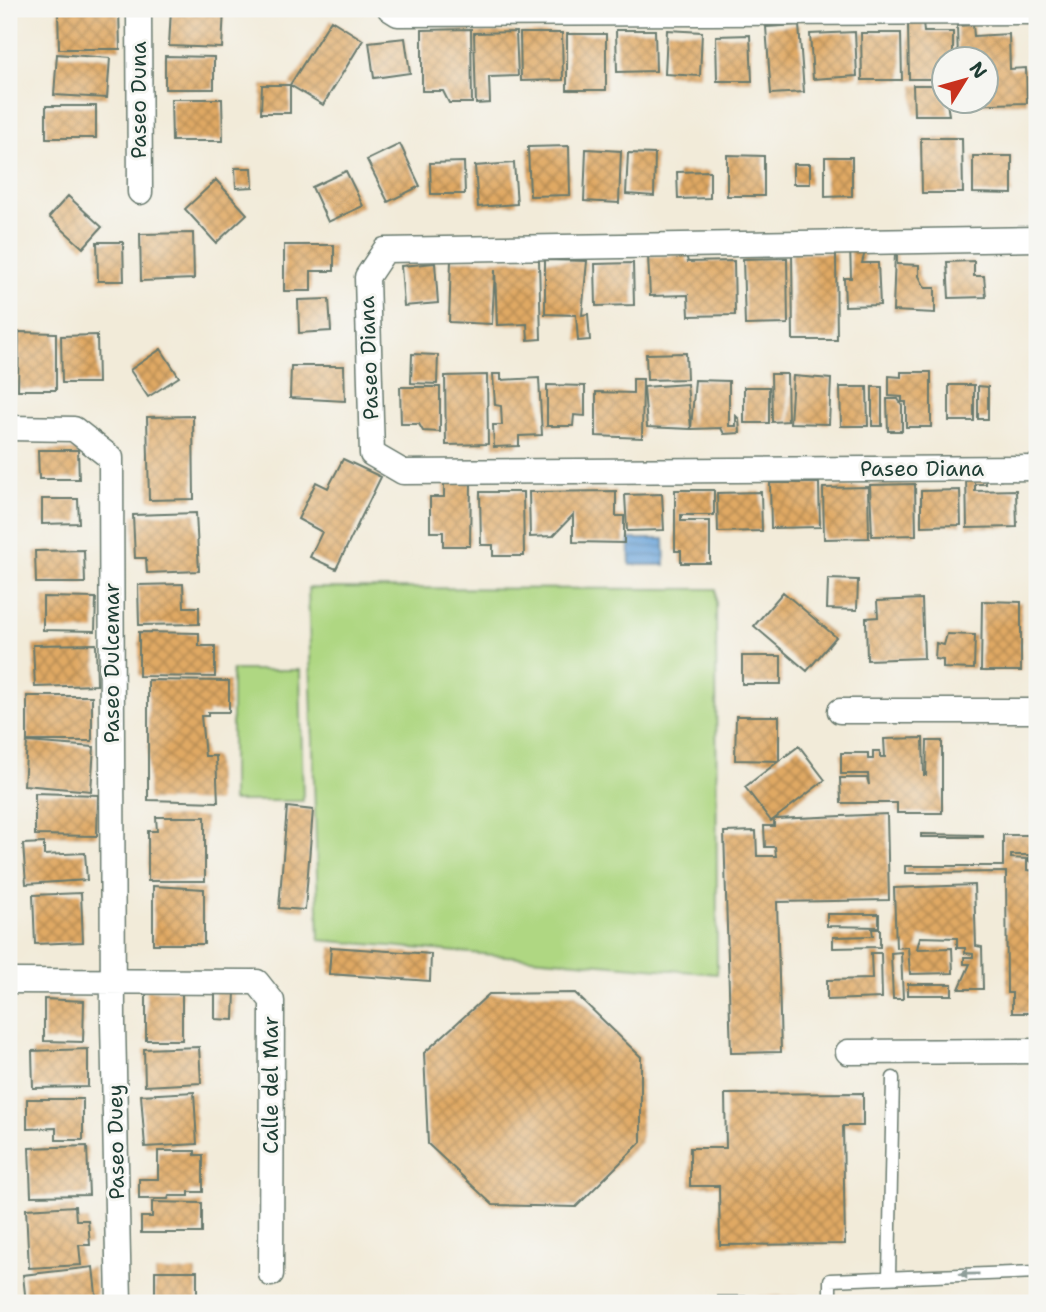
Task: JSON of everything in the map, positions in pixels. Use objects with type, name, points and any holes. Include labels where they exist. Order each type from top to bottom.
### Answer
[{"type":"street","name":"Paseo Duna","points":[[139,9],[140,192]]},
{"type":"street","points":[[390,9],[398,14],[1037,12]]},
{"type":"street","name":"Paseo Diana","points":[[1037,239],[803,240],[385,250],[367,276],[372,454],[403,472],[1037,468]]},
{"type":"street","name":"Paseo Dulcemar","points":[[9,428],[74,429],[111,458],[113,980]]},
{"type":"street","points":[[840,711],[1037,711]]},
{"type":"street","name":"Paseo Duey","points":[[113,980],[119,1303]]},
{"type":"street","name":"Calle del Mar","points":[[9,981],[257,982],[272,1001],[271,1275]]},
{"type":"street","points":[[848,1052],[1037,1051]]},
{"type":"lane","points":[[889,1276],[893,1078]]},
{"type":"lane","points":[[830,1303],[830,1280],[1037,1272]]},
{"type":"green space","points":[[308,588],[716,589],[717,974],[319,940]]},
{"type":"green space","points":[[232,670],[300,670],[303,801],[232,801]]},
{"type":"water","points":[[629,539],[664,539],[665,565],[630,565]]},
{"type":"building","points":[[58,9],[119,9],[120,49],[59,49]]},
{"type":"building","points":[[171,9],[224,9],[222,48],[169,46]]},
{"type":"building","points":[[331,20],[363,40],[323,105],[290,85]]},
{"type":"building","points":[[923,22],[924,32],[953,32],[953,46],[930,46],[930,79],[909,79],[908,23]]},
{"type":"building","points":[[799,25],[804,92],[771,94],[766,27]]},
{"type":"building","points":[[973,25],[974,36],[1009,34],[1010,69],[1026,68],[1027,103],[1000,104],[1000,46],[958,46],[957,26]]},
{"type":"building","points":[[471,29],[472,103],[449,103],[443,91],[422,91],[422,30]]},
{"type":"building","points":[[616,30],[655,30],[656,71],[617,72]]},
{"type":"building","points":[[667,30],[702,32],[700,76],[665,74]]},
{"type":"building","points":[[516,32],[518,76],[489,77],[490,103],[476,104],[474,33]]},
{"type":"building","points":[[855,32],[857,76],[813,79],[810,34]]},
{"type":"building","points":[[520,33],[562,33],[563,80],[521,81]]},
{"type":"building","points":[[861,33],[901,33],[902,80],[862,80]]},
{"type":"building","points":[[567,34],[606,34],[606,90],[567,90]]},
{"type":"building","points":[[750,35],[752,81],[717,81],[716,36]]},
{"type":"building","points":[[405,38],[410,73],[374,78],[369,42]]},
{"type":"building","points":[[57,54],[110,58],[107,98],[54,95]]},
{"type":"building","points":[[165,56],[214,57],[214,89],[165,89]]},
{"type":"building","points":[[262,85],[290,85],[290,113],[261,113]]},
{"type":"building","points":[[913,85],[930,85],[930,115],[914,115]]},
{"type":"building","points":[[171,99],[222,99],[223,141],[172,141]]},
{"type":"building","points":[[46,106],[96,106],[96,138],[46,138]]},
{"type":"building","points":[[921,138],[962,138],[963,193],[922,193]]},
{"type":"building","points":[[400,144],[420,186],[388,202],[367,160]]},
{"type":"building","points":[[569,146],[570,195],[530,196],[528,147]]},
{"type":"building","points":[[586,149],[621,151],[619,203],[584,201]]},
{"type":"building","points":[[628,153],[655,154],[654,196],[626,194]]},
{"type":"building","points":[[727,155],[764,156],[764,196],[727,196]]},
{"type":"building","points":[[973,156],[1012,156],[1012,194],[973,193]]},
{"type":"building","points":[[825,157],[852,157],[852,196],[825,197]]},
{"type":"building","points":[[464,162],[465,194],[431,194],[430,163]]},
{"type":"building","points":[[514,163],[517,204],[478,207],[475,166]]},
{"type":"building","points":[[793,164],[810,164],[810,184],[793,184]]},
{"type":"building","points":[[235,168],[252,168],[253,187],[236,188]]},
{"type":"building","points":[[346,171],[363,206],[328,222],[312,187]]},
{"type":"building","points":[[710,171],[710,198],[678,199],[677,172]]},
{"type":"building","points":[[216,180],[247,214],[216,243],[185,209]]},
{"type":"building","points":[[68,196],[102,227],[83,248],[49,217]]},
{"type":"building","points":[[193,233],[194,279],[141,281],[140,234]]},
{"type":"building","points":[[97,242],[123,242],[124,281],[98,281]]},
{"type":"building","points":[[867,244],[862,263],[878,263],[880,305],[845,306],[844,278],[851,278],[850,245]]},
{"type":"building","points":[[284,245],[334,245],[334,271],[311,271],[311,291],[284,291]]},
{"type":"building","points":[[895,252],[897,264],[919,265],[919,276],[925,288],[935,288],[935,313],[893,311]]},
{"type":"building","points":[[792,253],[836,253],[837,340],[793,340]]},
{"type":"building","points":[[686,255],[688,262],[734,261],[735,315],[689,316],[688,295],[650,296],[648,256]]},
{"type":"building","points":[[787,258],[788,324],[745,325],[743,259]]},
{"type":"building","points":[[451,260],[539,260],[541,339],[528,340],[527,324],[497,325],[495,269],[492,324],[449,322]]},
{"type":"building","points":[[545,260],[587,261],[582,315],[588,314],[590,340],[578,341],[576,315],[545,314]]},
{"type":"building","points":[[974,261],[974,276],[984,276],[986,297],[949,298],[947,262]]},
{"type":"building","points":[[435,263],[438,303],[404,306],[401,266]]},
{"type":"building","points":[[633,263],[634,305],[596,306],[595,264]]},
{"type":"building","points":[[329,299],[331,331],[299,333],[298,300]]},
{"type":"building","points":[[19,332],[56,333],[56,390],[18,390]]},
{"type":"building","points":[[97,335],[98,383],[62,383],[61,336]]},
{"type":"building","points":[[161,349],[179,377],[148,397],[130,370]]},
{"type":"building","points":[[686,353],[687,379],[647,380],[646,354]]},
{"type":"building","points":[[412,354],[438,355],[437,384],[411,383]]},
{"type":"building","points":[[291,366],[344,366],[345,401],[290,398]]},
{"type":"building","points":[[901,372],[931,372],[931,427],[906,427],[906,402],[902,402],[902,397],[889,396],[889,376],[901,377]]},
{"type":"building","points":[[493,374],[501,374],[501,380],[539,378],[542,435],[519,436],[519,446],[494,447],[493,425],[502,425],[501,406],[495,405]]},
{"type":"building","points":[[771,374],[787,374],[788,421],[772,422]]},
{"type":"building","points":[[487,375],[488,444],[446,445],[445,376]]},
{"type":"building","points":[[793,376],[831,379],[829,424],[790,423]]},
{"type":"building","points":[[633,379],[643,379],[642,438],[596,436],[596,392],[633,393]]},
{"type":"building","points":[[695,380],[729,381],[729,426],[736,426],[736,416],[739,419],[740,433],[724,434],[721,428],[691,429]]},
{"type":"building","points":[[687,384],[691,429],[647,427],[644,387]]},
{"type":"building","points":[[547,385],[585,386],[585,416],[574,415],[573,426],[547,426]]},
{"type":"building","points":[[949,385],[974,385],[974,421],[949,421]]},
{"type":"building","points":[[978,386],[988,387],[988,419],[978,419]]},
{"type":"building","points":[[400,387],[440,387],[440,432],[423,431],[419,424],[401,424]]},
{"type":"building","points":[[744,387],[769,387],[769,423],[744,423]]},
{"type":"building","points":[[840,387],[867,387],[868,426],[841,426]]},
{"type":"building","points":[[872,387],[882,387],[882,426],[872,426]]},
{"type":"building","points":[[887,399],[898,399],[902,405],[902,431],[888,431]]},
{"type":"building","points":[[193,416],[194,499],[149,500],[147,417]]},
{"type":"building","points":[[38,450],[78,450],[79,479],[39,479]]},
{"type":"building","points":[[343,459],[381,477],[336,569],[310,557],[322,532],[298,519],[316,482],[328,488]]},
{"type":"building","points":[[966,475],[986,475],[986,484],[975,484],[975,491],[1016,490],[1017,527],[967,528]]},
{"type":"building","points":[[444,481],[471,482],[470,546],[443,546],[443,532],[430,532],[430,497],[444,497]]},
{"type":"building","points":[[770,483],[819,483],[820,527],[771,528]]},
{"type":"building","points":[[915,484],[916,535],[872,536],[870,485]]},
{"type":"building","points":[[868,487],[869,538],[824,539],[823,488]]},
{"type":"building","points":[[675,490],[714,490],[714,515],[681,515],[681,521],[710,521],[710,563],[681,563],[681,551],[675,551]]},
{"type":"building","points":[[960,490],[961,525],[921,526],[921,491]]},
{"type":"building","points":[[616,491],[616,516],[624,516],[624,543],[573,542],[573,515],[553,536],[530,537],[529,492]]},
{"type":"building","points":[[480,492],[523,492],[524,556],[493,556],[493,545],[481,545]]},
{"type":"building","points":[[761,492],[762,531],[718,532],[717,493]]},
{"type":"building","points":[[662,494],[664,530],[627,531],[625,495]]},
{"type":"building","points":[[42,499],[78,499],[79,523],[42,524]]},
{"type":"building","points":[[196,513],[199,571],[147,573],[146,558],[135,558],[133,515]]},
{"type":"building","points":[[84,550],[85,583],[36,583],[35,551]]},
{"type":"building","points":[[828,579],[858,580],[857,610],[827,609]]},
{"type":"building","points":[[183,584],[184,607],[199,607],[199,624],[139,625],[138,585]]},
{"type":"building","points":[[783,592],[836,637],[807,671],[754,626]]},
{"type":"building","points":[[43,597],[96,598],[95,631],[43,630]]},
{"type":"building","points":[[922,599],[924,658],[867,660],[866,618],[878,617],[877,601]]},
{"type":"building","points":[[982,601],[1021,602],[1021,671],[981,671]]},
{"type":"building","points":[[139,632],[199,633],[199,646],[215,646],[215,677],[139,676]]},
{"type":"building","points":[[947,634],[975,635],[974,669],[943,668],[943,660],[935,659],[936,643],[944,645]]},
{"type":"building","points":[[96,644],[97,685],[35,687],[33,645]]},
{"type":"building","points":[[742,656],[781,656],[781,684],[742,684]]},
{"type":"building","points":[[148,680],[229,681],[229,712],[208,712],[208,716],[201,716],[205,756],[216,756],[218,802],[148,800]]},
{"type":"building","points":[[27,696],[92,696],[92,741],[27,741]]},
{"type":"building","points":[[736,716],[779,716],[779,761],[735,760]]},
{"type":"building","points":[[923,738],[924,775],[927,741],[942,741],[942,813],[897,813],[897,803],[841,803],[840,778],[867,778],[869,785],[868,774],[841,774],[841,753],[868,753],[868,759],[873,759],[873,751],[880,751],[880,757],[885,757],[884,739]]},
{"type":"building","points":[[27,742],[94,747],[91,791],[24,785]]},
{"type":"building","points":[[799,746],[825,780],[771,821],[745,787]]},
{"type":"building","points":[[35,793],[98,795],[97,836],[35,835]]},
{"type":"building","points":[[287,807],[313,810],[305,910],[279,908]]},
{"type":"building","points":[[887,814],[889,900],[777,902],[781,1052],[731,1053],[724,832],[756,831],[757,856],[776,856],[775,847],[765,847],[764,826],[774,826],[774,819]]},
{"type":"building","points":[[156,817],[205,817],[205,881],[148,881],[148,831],[157,831]]},
{"type":"building","points":[[921,834],[983,835],[983,837],[921,837]]},
{"type":"building","points":[[1003,835],[1037,835],[1037,866],[1029,861],[1029,855],[1011,855],[1011,858],[1027,859],[1027,870],[1037,871],[1037,1013],[1012,1013],[1012,993],[1007,993],[1006,872],[905,873],[905,866],[1003,866]]},
{"type":"building","points":[[44,843],[44,855],[85,853],[87,880],[26,884],[23,844]]},
{"type":"building","points":[[974,885],[976,946],[982,947],[983,989],[959,989],[970,964],[964,964],[964,957],[973,957],[973,954],[965,953],[965,948],[957,948],[957,938],[920,937],[917,949],[952,948],[953,973],[910,974],[908,947],[896,948],[894,888]]},
{"type":"building","points":[[153,886],[204,889],[204,944],[153,944]]},
{"type":"building","points":[[81,893],[83,942],[35,944],[33,895]]},
{"type":"building","points":[[827,914],[879,914],[879,927],[827,926]]},
{"type":"building","points":[[872,929],[880,929],[880,947],[833,948],[833,937],[873,936]]},
{"type":"building","points":[[331,947],[431,954],[430,981],[329,974]]},
{"type":"building","points":[[901,952],[903,999],[893,999],[891,953]]},
{"type":"building","points":[[871,953],[881,953],[882,998],[827,1000],[827,980],[872,979]]},
{"type":"building","points":[[908,984],[952,984],[952,995],[908,995]]},
{"type":"building","points":[[146,990],[182,990],[182,1040],[146,1040]]},
{"type":"building","points":[[215,990],[235,990],[234,1020],[215,1019]]},
{"type":"building","points":[[575,993],[641,1057],[641,1142],[576,1207],[493,1205],[428,1144],[424,1053],[489,994]]},
{"type":"building","points":[[44,999],[84,1001],[83,1042],[44,1041]]},
{"type":"building","points":[[199,1047],[201,1083],[145,1086],[144,1049]]},
{"type":"building","points":[[88,1049],[88,1087],[33,1088],[32,1051]]},
{"type":"building","points":[[194,1092],[197,1144],[145,1147],[141,1095]]},
{"type":"building","points":[[863,1093],[863,1126],[843,1126],[845,1244],[720,1245],[719,1186],[690,1186],[690,1148],[726,1148],[725,1094]]},
{"type":"building","points":[[27,1099],[83,1099],[83,1140],[56,1140],[56,1128],[27,1129]]},
{"type":"building","points":[[87,1146],[89,1195],[31,1196],[29,1148]]},
{"type":"building","points":[[158,1151],[195,1151],[195,1155],[203,1155],[203,1192],[189,1192],[189,1196],[169,1196],[168,1199],[139,1199],[139,1179],[158,1179]]},
{"type":"building","points":[[152,1202],[202,1203],[202,1233],[141,1233],[141,1217],[152,1217]]},
{"type":"building","points":[[75,1206],[76,1220],[88,1220],[90,1245],[79,1245],[81,1265],[29,1268],[26,1209]]},
{"type":"building","points":[[93,1267],[97,1303],[26,1303],[23,1275]]},
{"type":"building","points":[[155,1271],[197,1271],[197,1303],[155,1303]]},
{"type":"building","points":[[718,1296],[798,1296],[798,1303],[718,1303]]}]
